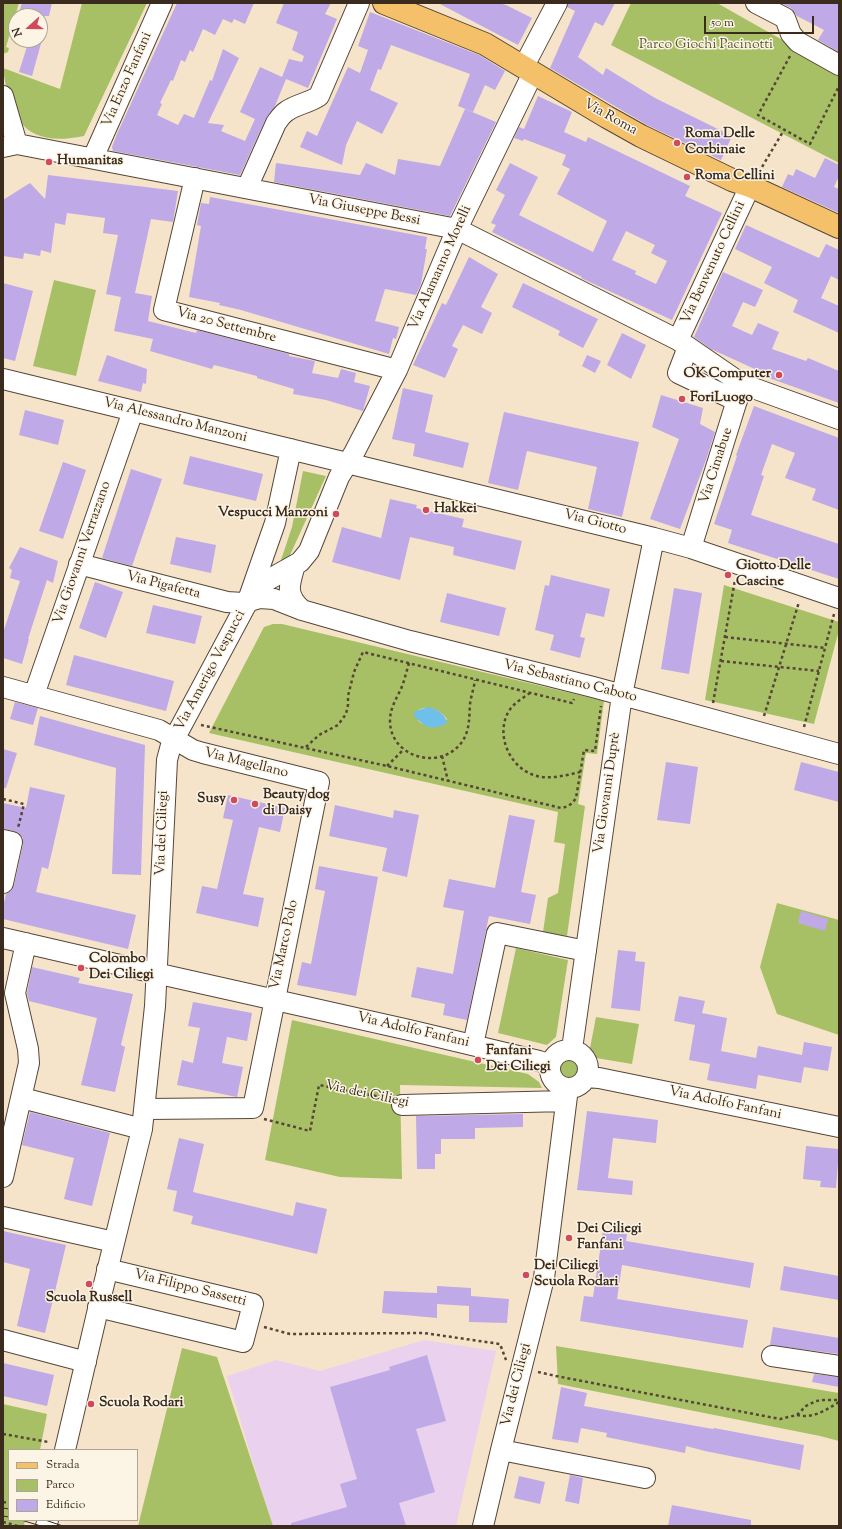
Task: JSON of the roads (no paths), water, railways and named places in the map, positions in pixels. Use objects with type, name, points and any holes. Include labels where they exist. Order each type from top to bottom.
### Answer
[{"type":"main road","name":"Via Roma","points":[[384,3],[486,44],[607,118],[641,136],[732,180],[750,186],[839,228]]},
{"type":"street","name":"Via Enzo Fanfani","points":[[93,158],[162,3]]},
{"type":"street","points":[[247,188],[276,123],[282,115],[286,111],[311,102],[319,96],[359,3]]},
{"type":"street","name":"Via Alamanno Morelli","points":[[348,462],[397,370],[457,229],[557,3]]},
{"type":"street","points":[[756,3],[785,18],[792,34],[798,42],[839,65]]},
{"type":"street","points":[[3,96],[10,145]]},
{"type":"street","name":"Via Giuseppe Bessi","points":[[10,145],[93,158],[457,229],[683,343],[740,393]]},
{"type":"street","name":"Via 20 Settembre","points":[[195,178],[164,310],[397,370]]},
{"type":"street","name":"Via Benvenuto Cellini","points":[[740,393],[678,373],[683,343],[750,186]]},
{"type":"street","name":"Via Alessandro Manzoni","points":[[3,379],[348,462]]},
{"type":"street","points":[[740,393],[839,419]]},
{"type":"street","name":"Via Cimabue","points":[[691,548],[740,393]]},
{"type":"street","name":"Via Giovanni Verrazzano","points":[[34,695],[133,411]]},
{"type":"street","name":"Via Amerigo Vespucci","points":[[175,739],[247,603],[275,523],[292,449]]},
{"type":"street","name":"Via Giotto","points":[[348,462],[691,548],[839,598]]},
{"type":"street","name":"Via Amerigo Vespucci","points":[[247,603],[262,585],[290,568],[303,558],[309,551],[339,478],[348,462]]},
{"type":"street","name":"Via Giovanni Duprè","points":[[572,1049],[622,695],[654,538]]},
{"type":"street","points":[[267,548],[273,562],[290,568],[290,596],[294,603],[302,610]]},
{"type":"street","name":"Via Pigafetta","points":[[79,564],[227,602],[238,604],[247,603]]},
{"type":"street","name":"Via Sebastiano Caboto","points":[[247,603],[258,598],[268,598],[302,610],[410,642],[622,695],[839,754]]},
{"type":"street","points":[[3,687],[159,730],[175,739]]},
{"type":"street","name":"Via Magellano","points":[[175,739],[193,750],[203,753],[319,782]]},
{"type":"street","name":"Via dei Ciliegi","points":[[142,1129],[157,973],[166,767],[168,753],[175,739]]},
{"type":"street","name":"Via Marco Polo","points":[[145,1109],[253,1108],[319,782]]},
{"type":"street","points":[[3,883],[8,841]]},
{"type":"street","points":[[473,1045],[497,933],[586,951]]},
{"type":"street","name":"Via Adolfo Fanfani","points":[[3,938],[539,1060],[550,1064]]},
{"type":"street","points":[[3,1177],[30,1058],[11,1015],[26,943]]},
{"type":"street","points":[[572,1049],[578,1051],[586,1060],[588,1071],[586,1077],[578,1086],[567,1094],[551,1077],[550,1064],[556,1054],[561,1051],[572,1049]]},
{"type":"street","name":"Via Adolfo Fanfani","points":[[586,1077],[599,1078],[839,1127]]},
{"type":"street","name":"Via dei Ciliegi","points":[[402,1105],[567,1094],[551,1234],[544,1278],[483,1526]]},
{"type":"street","points":[[22,1098],[142,1129],[107,1269],[86,1362],[56,1446]]},
{"type":"street","points":[[3,1216],[114,1242]]},
{"type":"street","name":"Via Filippo Sassetti","points":[[98,1307],[243,1342],[253,1304],[107,1269]]},
{"type":"street","points":[[3,1340],[86,1362]]},
{"type":"street","points":[[772,1356],[839,1366]]},
{"type":"street","points":[[501,1450],[644,1478]]},
{"type":"water","points":[[429,707],[442,714],[446,719],[446,724],[436,727],[428,727],[414,716],[415,711]]},
{"type":"tram line","points":[[3,1508],[8,1509]]},
{"type":"tram line","points":[[3,1516],[8,1517]]},
{"type":"tram line","points":[[24,1521],[41,1526]]},
{"type":"tram line","points":[[48,1521],[63,1526]]},
{"type":"place","name":"Roma Delle Corbinaie","points":[[677,143]]},
{"type":"place","name":"Humanitas","points":[[49,162]]},
{"type":"place","name":"Roma Cellini","points":[[687,177]]},
{"type":"place","name":"OK Computer","points":[[779,375]]},
{"type":"place","name":"ForiLuogo","points":[[682,399]]},
{"type":"place","name":"Hakkei","points":[[426,510]]},
{"type":"place","name":"Vespucci Manzoni","points":[[336,514]]},
{"type":"place","name":"Giotto Delle Cascine","points":[[728,575]]},
{"type":"place","name":"Susy","points":[[234,800]]},
{"type":"place","name":"Beauty dog di Daisy","points":[[255,804]]},
{"type":"place","name":"Colombo Dei Ciliegi","points":[[81,968]]},
{"type":"place","name":"Fanfani Dei Ciliegi","points":[[478,1060]]},
{"type":"place","name":"Dei Ciliegi Fanfani","points":[[569,1238]]},
{"type":"place","name":"Dei Ciliegi Scuola Rodari","points":[[526,1275]]},
{"type":"place","name":"Scuola Russell","points":[[89,1284]]},
{"type":"place","name":"Scuola Rodari","points":[[91,1404]]},
{"type":"park label","name":"Parco Giochi Pacinotti","points":[[706,46]]}]
